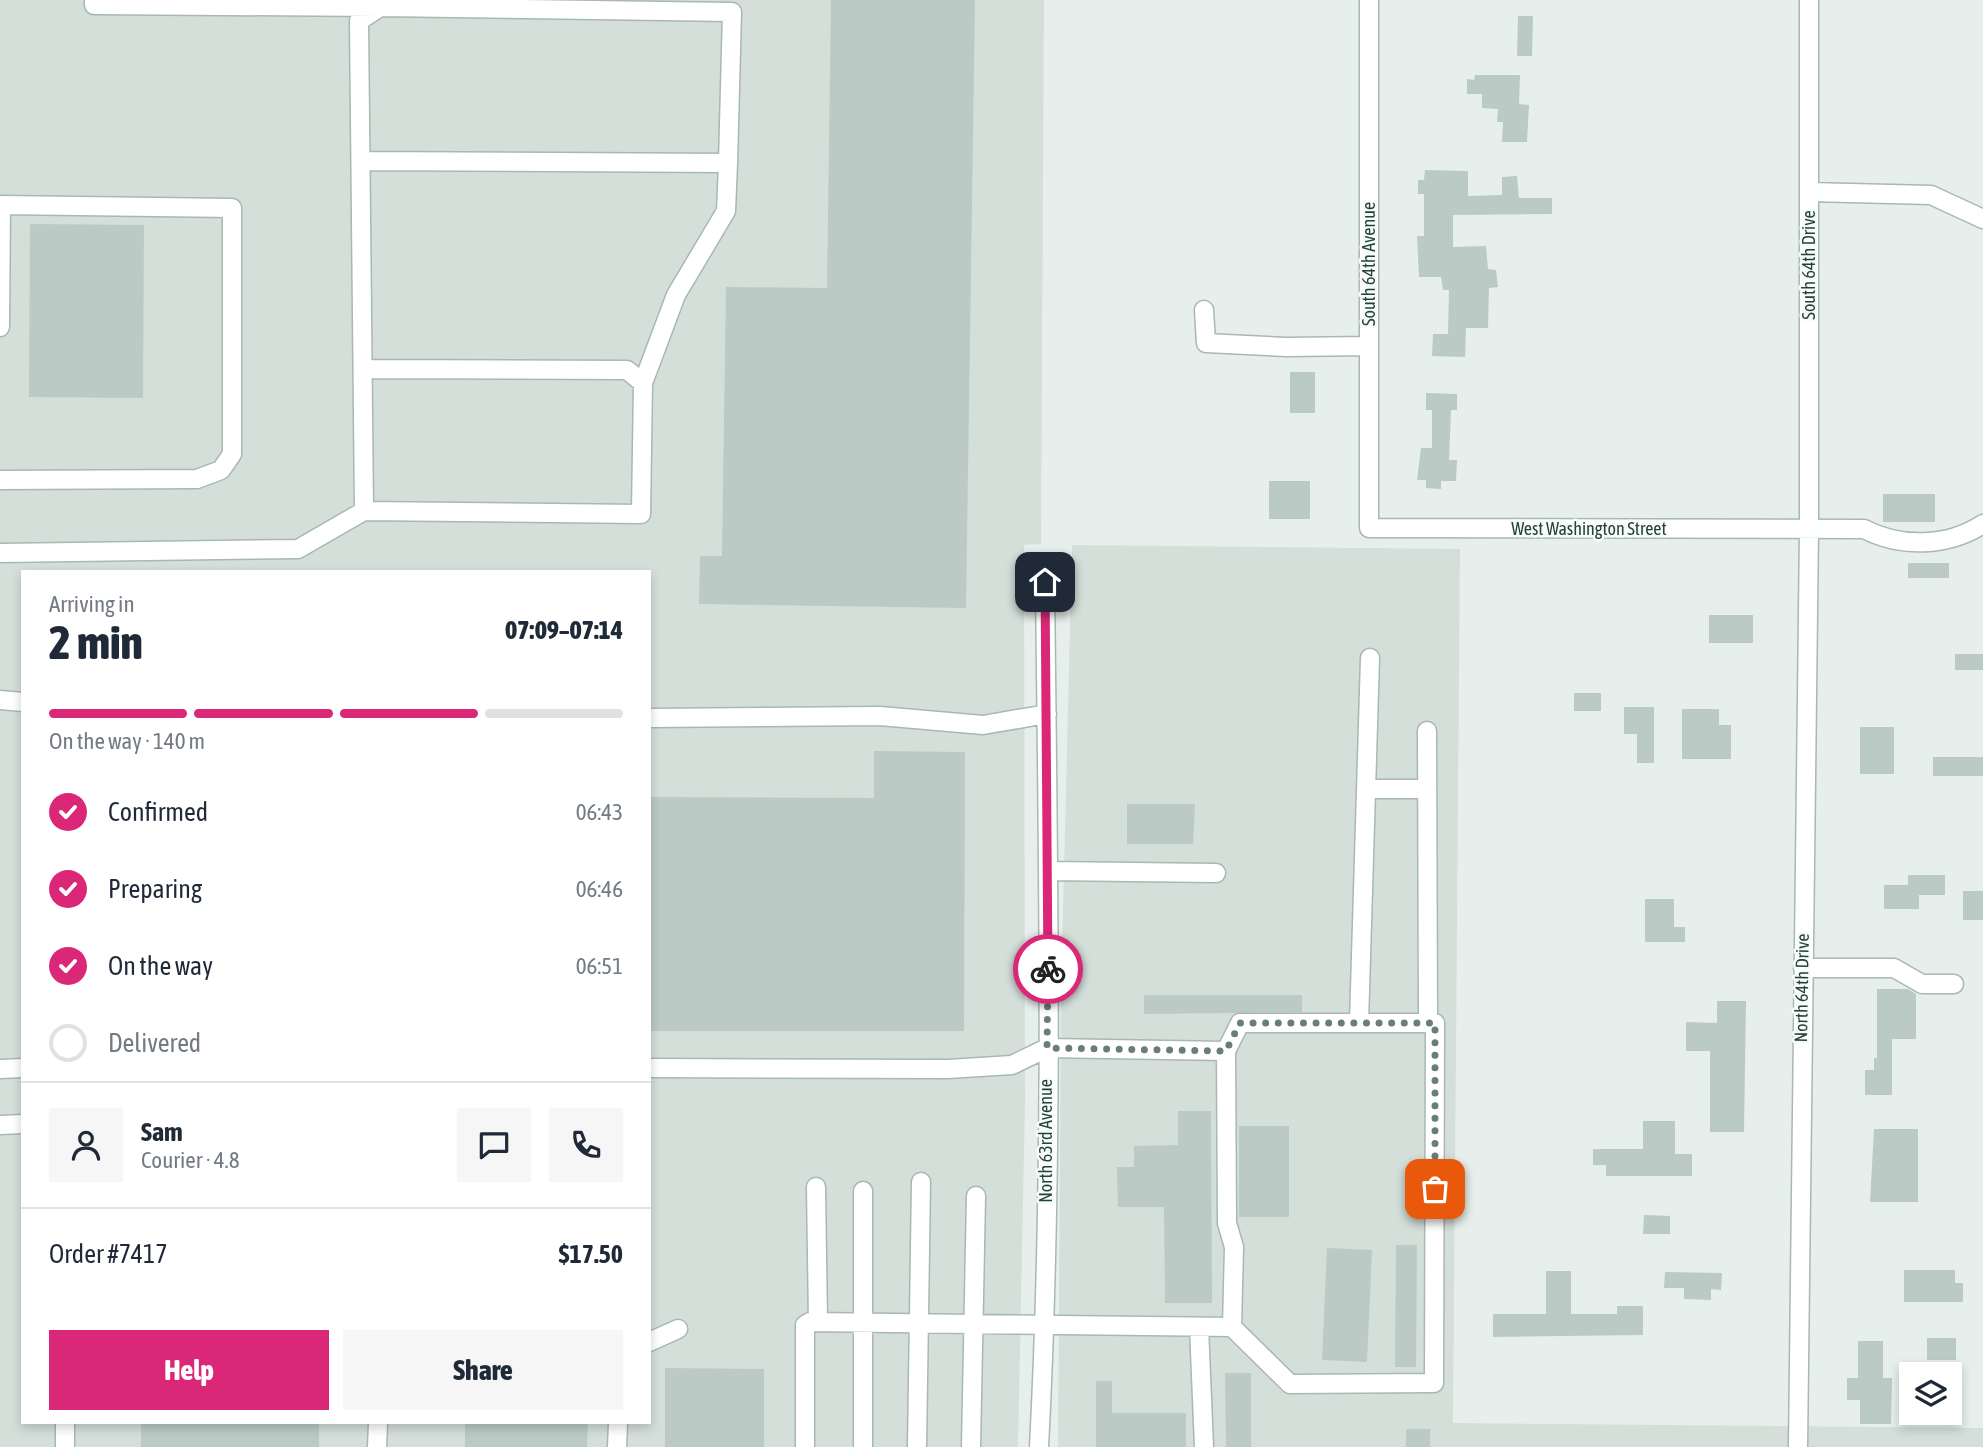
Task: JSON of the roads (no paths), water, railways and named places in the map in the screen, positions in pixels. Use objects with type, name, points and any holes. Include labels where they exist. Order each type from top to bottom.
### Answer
[{"type":"street","points":[[0,553],[299,550],[365,510],[641,514],[643,383],[676,295],[726,211],[732,12],[209,3],[94,5],[94,0]]},
{"type":"street","name":"South 64th Avenue","points":[[1368,528],[1369,0]]},
{"type":"street","name":"South 64th Drive","points":[[1809,529],[1810,0]]},
{"type":"street","points":[[365,510],[359,21],[380,7]]},
{"type":"street","points":[[361,161],[728,163]]},
{"type":"street","points":[[1809,192],[1931,195],[1983,219]]},
{"type":"street","points":[[0,327],[1,205],[232,208],[232,454],[221,470],[197,479],[0,480]]},
{"type":"street","points":[[1204,310],[1206,343],[1286,347],[1369,346]]},
{"type":"street","points":[[363,369],[627,370],[643,383]]},
{"type":"street","name":"West Washington Street","points":[[1368,528],[1864,529],[1892,541],[1913,543],[1954,538],[1983,524]]},
{"type":"street","name":"North 64th Drive","points":[[1798,1447],[1809,529]]},
{"type":"street","name":"North 63rd Avenue","points":[[1039,1447],[1045,1326],[1047,1048],[1045,582]]},
{"type":"street","points":[[1359,1023],[1370,658]]},
{"type":"street","points":[[0,700],[21,702]]},
{"type":"street","points":[[651,718],[880,716],[983,724],[1046,714]]},
{"type":"street","points":[[1427,731],[1428,1023]]},
{"type":"street","points":[[1366,789],[1427,789]]},
{"type":"street","points":[[1048,871],[1216,873]]},
{"type":"street","points":[[1803,968],[1895,968],[1922,984],[1954,984]]},
{"type":"street","points":[[805,1447],[805,1325],[818,1322],[1232,1327],[1290,1384],[1434,1383],[1435,1023],[1240,1023],[1226,1051],[1227,1223],[1234,1247],[1232,1327]]},
{"type":"street","points":[[651,1068],[948,1069],[1012,1065],[1047,1048],[1226,1051]]},
{"type":"street","points":[[0,1069],[21,1068]]},
{"type":"street","points":[[0,1125],[21,1124]]},
{"type":"street","points":[[917,1447],[922,1182]]},
{"type":"street","points":[[816,1187],[818,1322]]},
{"type":"street","points":[[863,1191],[863,1447]]},
{"type":"street","points":[[971,1447],[976,1196]]},
{"type":"street","points":[[1199,1327],[1204,1447]]},
{"type":"street","points":[[651,1341],[678,1329]]},
{"type":"street","points":[[65,1424],[65,1447]]},
{"type":"street","points":[[377,1447],[378,1424]]},
{"type":"street","points":[[617,1447],[618,1424]]}]
